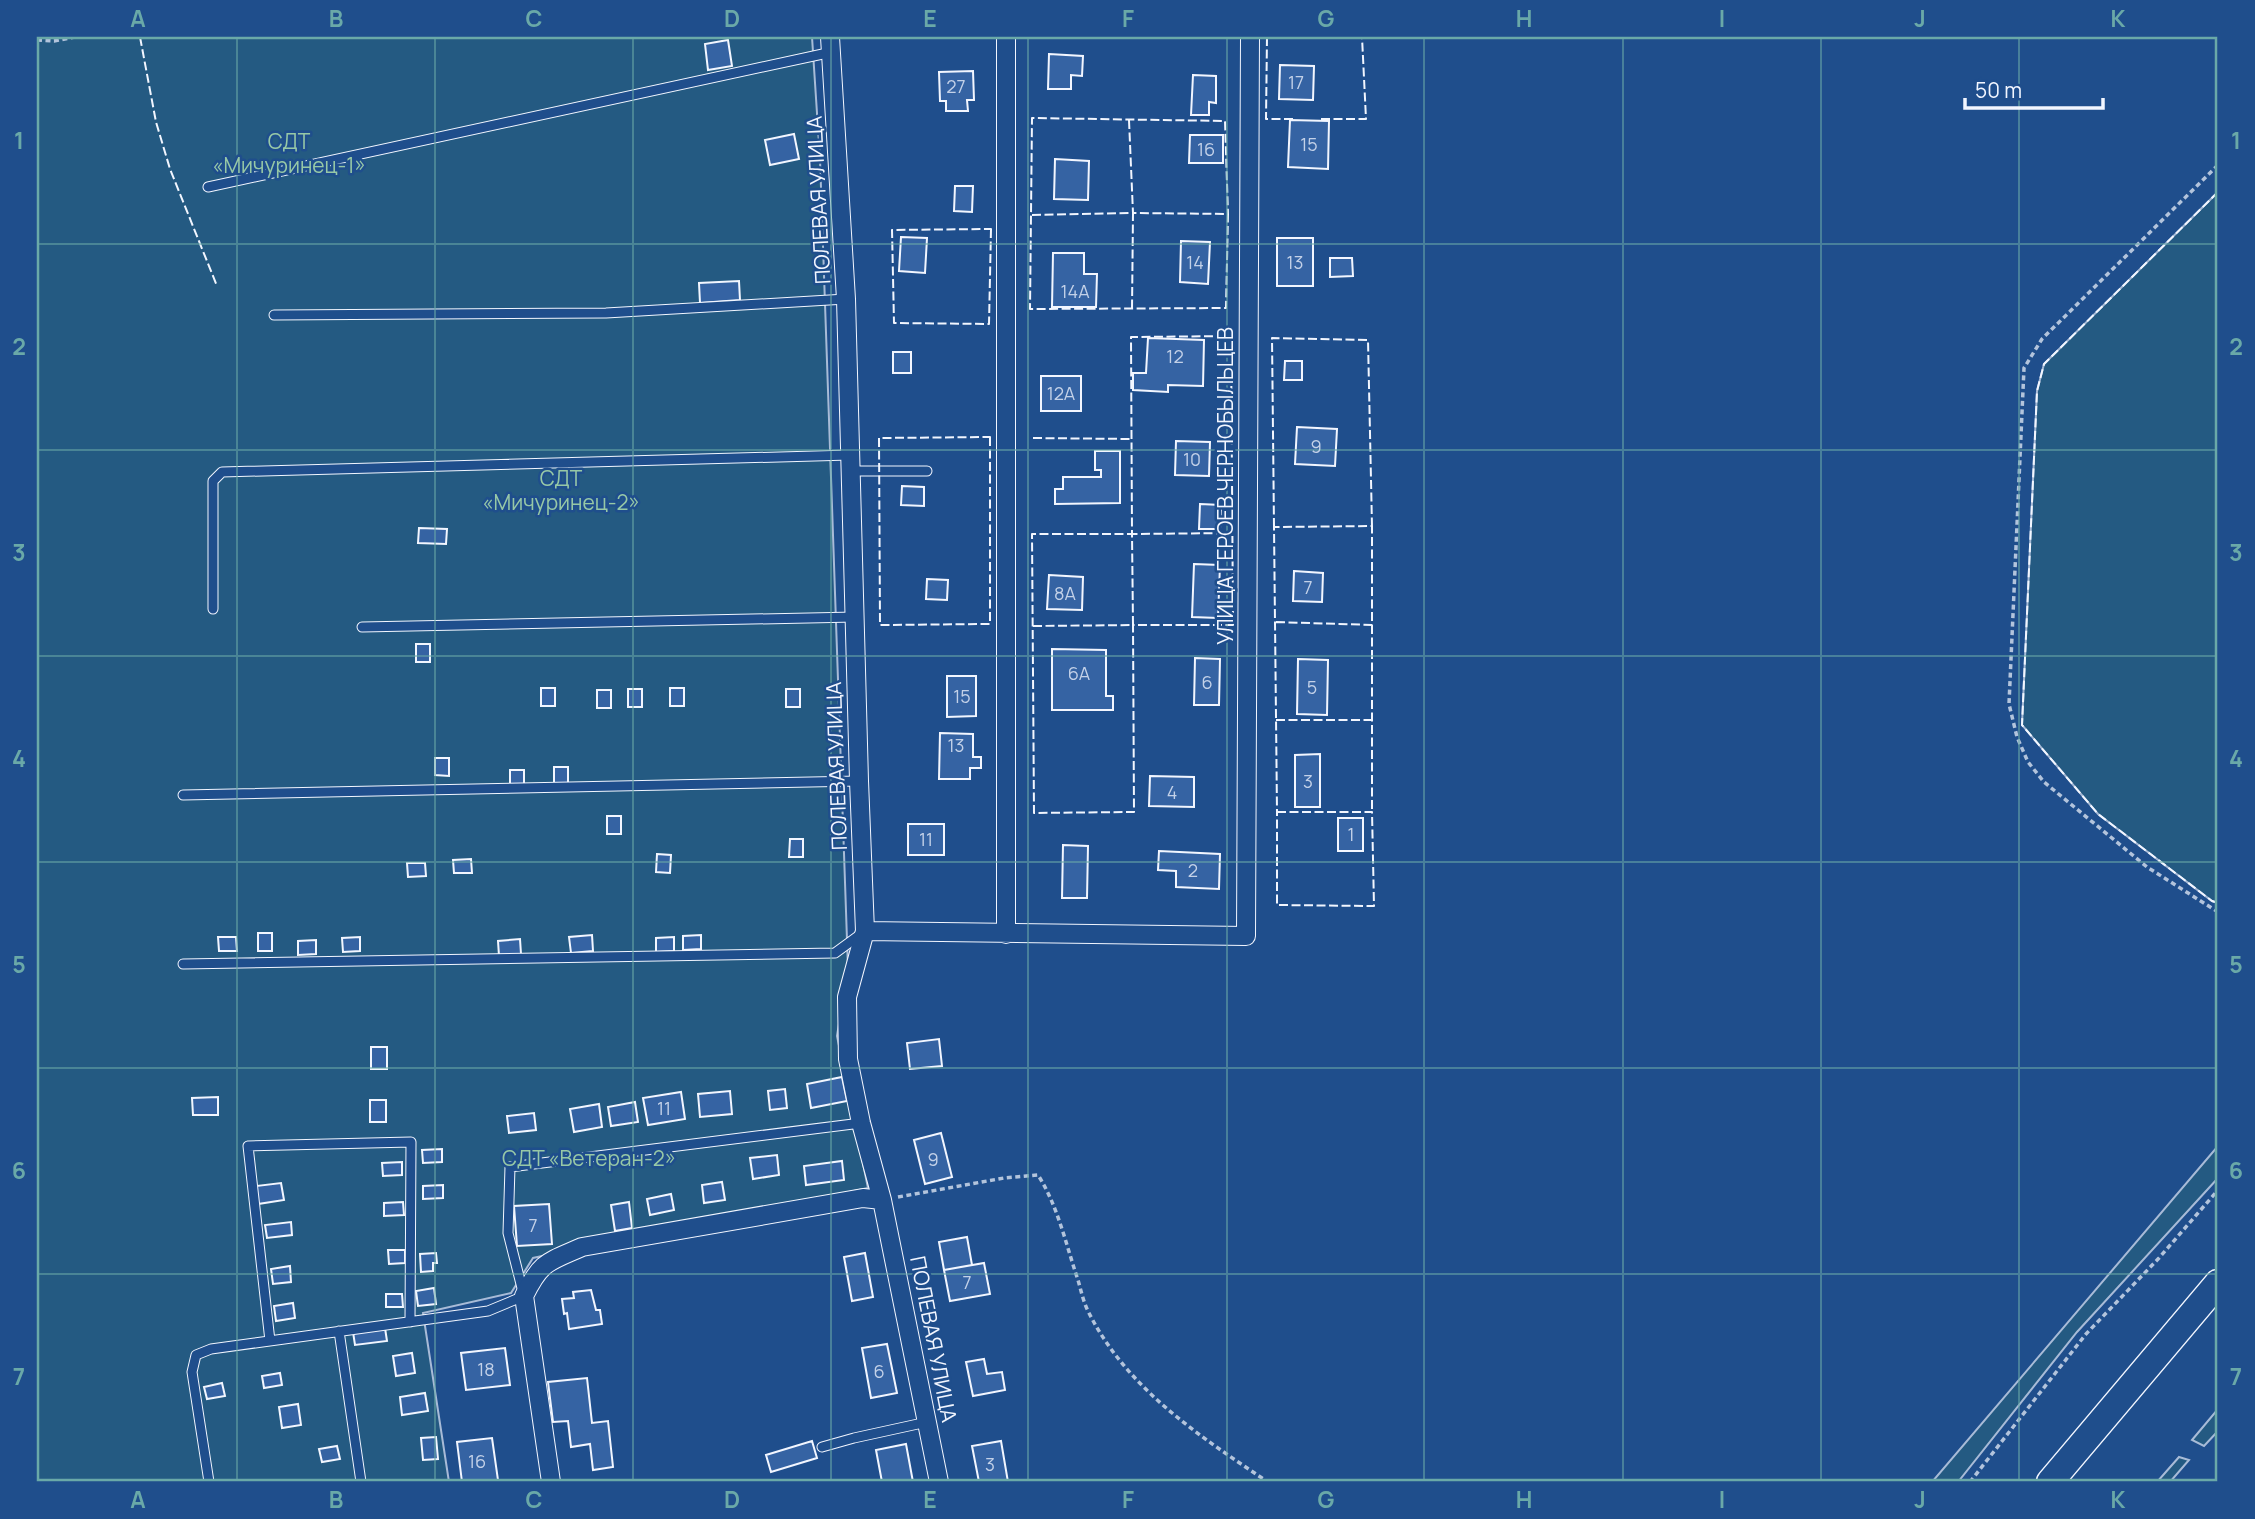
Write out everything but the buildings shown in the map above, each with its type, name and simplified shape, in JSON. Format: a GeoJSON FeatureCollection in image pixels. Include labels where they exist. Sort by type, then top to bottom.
{"type":"FeatureCollection","features":[{"type":"Feature","properties":{"kind":"main road"},"geometry":{"type":"LineString","coordinates":[[2050,1482],[2218,1283]]}},
{"type":"Feature","properties":{"kind":"street"},"geometry":{"type":"LineString","coordinates":[[865,931],[1006,934],[1006,37]]}},
{"type":"Feature","properties":{"kind":"street","name":"УЛИЦА ГЕРОЕВ ЧЕРНОБЫЛЬЦЕВ"},"geometry":{"type":"LineString","coordinates":[[1006,934],[1246,936],[1250,37]]}},
{"type":"Feature","properties":{"kind":"street","name":"ПОЛЕВАЯ УЛИЦА"},"geometry":{"type":"LineString","coordinates":[[831,44],[846,299],[865,931],[847,997],[848,1059],[861,1123],[883,1199],[939,1482]]}},
{"type":"Feature","properties":{"kind":"street"},"geometry":{"type":"LineString","coordinates":[[551,1482],[524,1296],[536,1272],[550,1261],[582,1247],[863,1198],[883,1199]]}},
{"type":"Feature","properties":{"kind":"lane"},"geometry":{"type":"LineString","coordinates":[[208,187],[831,44]]}},
{"type":"Feature","properties":{"kind":"lane"},"geometry":{"type":"LineString","coordinates":[[274,315],[606,313],[846,299]]}},
{"type":"Feature","properties":{"kind":"lane"},"geometry":{"type":"LineString","coordinates":[[213,609],[213,481],[222,472],[850,463],[927,471]]}},
{"type":"Feature","properties":{"kind":"lane"},"geometry":{"type":"LineString","coordinates":[[362,627],[855,617]]}},
{"type":"Feature","properties":{"kind":"lane"},"geometry":{"type":"LineString","coordinates":[[183,795],[859,781]]}},
{"type":"Feature","properties":{"kind":"lane"},"geometry":{"type":"LineString","coordinates":[[183,964],[835,953],[865,931]]}},
{"type":"Feature","properties":{"kind":"lane"},"geometry":{"type":"LineString","coordinates":[[209,1482],[192,1371],[196,1355],[211,1349],[488,1311],[524,1296],[508,1233],[510,1167],[861,1123]]}},
{"type":"Feature","properties":{"kind":"lane"},"geometry":{"type":"LineString","coordinates":[[270,1341],[248,1146],[411,1142],[410,1322]]}},
{"type":"Feature","properties":{"kind":"lane"},"geometry":{"type":"LineString","coordinates":[[339,1331],[361,1482]]}},
{"type":"Feature","properties":{"kind":"lane"},"geometry":{"type":"LineString","coordinates":[[822,1447],[854,1437],[927,1422]]}},
{"type":"Feature","properties":{"kind":"path"},"geometry":{"type":"LineString","coordinates":[[37,40],[54,41],[75,37]]}},
{"type":"Feature","properties":{"kind":"path"},"geometry":{"type":"LineString","coordinates":[[2218,165],[2042,339],[2024,368],[2009,704],[2017,737],[2028,762],[2044,782],[2147,867],[2218,912]]}},
{"type":"Feature","properties":{"kind":"path"},"geometry":{"type":"LineString","coordinates":[[883,1199],[1004,1178],[1038,1175],[1050,1193],[1087,1309],[1111,1351],[1152,1396],[1196,1434],[1268,1482]]}},
{"type":"Feature","properties":{"kind":"path"},"geometry":{"type":"LineString","coordinates":[[1970,1482],[2086,1335],[2159,1258],[2218,1190]]}},
{"type":"Feature","properties":{"kind":"green space","name":"СДТ «Мичуринец-2»"},"geometry":{"type":"Polygon","coordinates":[[[37,37],[812,37],[820,159],[848,969],[837,1036],[868,1188],[533,1258],[511,1293],[423,1313],[449,1482],[37,1482],[37,37]]]}},
{"type":"Feature","properties":{"kind":"green space"},"geometry":{"type":"Polygon","coordinates":[[[2218,192],[2218,903],[2098,814],[2022,725],[2037,391],[2044,364],[2218,192]]]}},
{"type":"Feature","properties":{"kind":"green space"},"geometry":{"type":"Polygon","coordinates":[[[2218,1146],[2218,1178],[2077,1332],[1958,1482],[1932,1482],[2218,1146]]]}},
{"type":"Feature","properties":{"kind":"green space"},"geometry":{"type":"Polygon","coordinates":[[[2218,1409],[2218,1431],[2204,1446],[2192,1440],[2218,1409]]]}},
{"type":"Feature","properties":{"kind":"green space"},"geometry":{"type":"Polygon","coordinates":[[[2179,1457],[2189,1460],[2170,1482],[2157,1482],[2179,1457]]]}},
{"type":"Feature","properties":{"kind":"fence"},"geometry":{"type":"LineString","coordinates":[[140,37],[156,122],[170,169],[217,286]]}},
{"type":"Feature","properties":{"kind":"fence"},"geometry":{"type":"LineString","coordinates":[[1267,37],[1266,119],[1293,119]]}},
{"type":"Feature","properties":{"kind":"fence"},"geometry":{"type":"LineString","coordinates":[[1321,119],[1366,119],[1362,37]]}},
{"type":"Feature","properties":{"kind":"fence"},"geometry":{"type":"LineString","coordinates":[[1129,120],[1133,213],[1228,214],[1226,308],[1030,309],[1032,118],[1225,121],[1228,214]]}},
{"type":"Feature","properties":{"kind":"fence"},"geometry":{"type":"LineString","coordinates":[[2218,192],[2044,364],[2037,391],[2022,725],[2098,814],[2218,903]]}},
{"type":"Feature","properties":{"kind":"fence"},"geometry":{"type":"LineString","coordinates":[[1032,215],[1133,213],[1132,309]]}},
{"type":"Feature","properties":{"kind":"fence"},"geometry":{"type":"LineString","coordinates":[[991,229],[989,324],[894,323],[892,230],[991,229]]}},
{"type":"Feature","properties":{"kind":"fence"},"geometry":{"type":"LineString","coordinates":[[1231,336],[1233,625],[1133,625],[1134,812],[1034,813],[1032,534],[1132,534],[1131,337],[1231,336]]}},
{"type":"Feature","properties":{"kind":"fence"},"geometry":{"type":"LineString","coordinates":[[1274,527],[1272,338],[1368,340],[1372,526]]}},
{"type":"Feature","properties":{"kind":"fence"},"geometry":{"type":"LineString","coordinates":[[990,437],[990,624],[880,625],[879,438],[990,437]]}},
{"type":"Feature","properties":{"kind":"fence"},"geometry":{"type":"LineString","coordinates":[[1033,438],[1132,439]]}},
{"type":"Feature","properties":{"kind":"fence"},"geometry":{"type":"LineString","coordinates":[[1276,622],[1372,625],[1372,526],[1274,527],[1277,812]]}},
{"type":"Feature","properties":{"kind":"fence"},"geometry":{"type":"LineString","coordinates":[[1033,626],[1133,625],[1132,534],[1233,533]]}},
{"type":"Feature","properties":{"kind":"fence"},"geometry":{"type":"LineString","coordinates":[[1372,625],[1372,812]]}},
{"type":"Feature","properties":{"kind":"fence"},"geometry":{"type":"LineString","coordinates":[[1276,720],[1372,720]]}},
{"type":"Feature","properties":{"kind":"fence"},"geometry":{"type":"LineString","coordinates":[[1277,812],[1372,812],[1374,906],[1277,905],[1277,812]]}},
{"type":"Feature","properties":{"kind":"park label","name":"СДТ «Мичуринец-1»"},"geometry":{"type":"Point","coordinates":[289,153]}},
{"type":"Feature","properties":{"kind":"park label","name":"СДТ «Ветеран-2»"},"geometry":{"type":"Point","coordinates":[589,1158]}}]}
